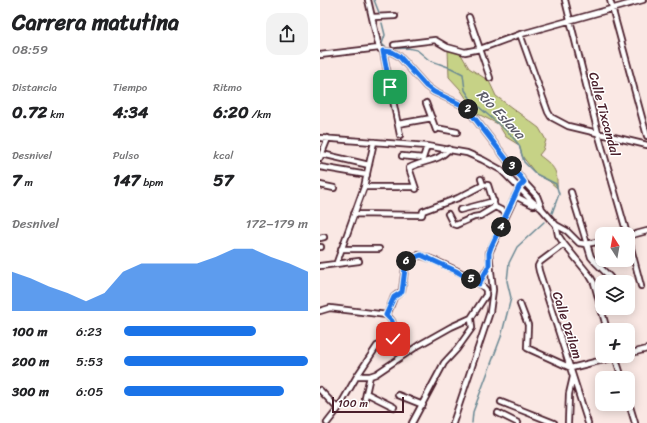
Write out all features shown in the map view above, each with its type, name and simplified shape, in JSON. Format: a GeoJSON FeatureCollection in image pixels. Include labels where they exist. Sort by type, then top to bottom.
{"type":"FeatureCollection","features":[{"type":"Feature","properties":{"kind":"street"},"geometry":{"type":"LineString","coordinates":[[368,0],[381,49],[400,135]]}},
{"type":"Feature","properties":{"kind":"street","name":"Calle Tixcandal"},"geometry":{"type":"LineString","coordinates":[[564,0],[598,133],[625,227]]}},
{"type":"Feature","properties":{"kind":"street"},"geometry":{"type":"LineString","coordinates":[[610,0],[645,115],[647,134]]}},
{"type":"Feature","properties":{"kind":"street"},"geometry":{"type":"LineString","coordinates":[[394,45],[435,40],[447,47],[465,52],[480,49],[520,34],[643,0]]}},
{"type":"Feature","properties":{"kind":"street"},"geometry":{"type":"LineString","coordinates":[[373,17],[395,16]]}},
{"type":"Feature","properties":{"kind":"street"},"geometry":{"type":"LineString","coordinates":[[468,17],[490,78]]}},
{"type":"Feature","properties":{"kind":"street"},"geometry":{"type":"LineString","coordinates":[[520,34],[551,117],[559,122],[647,145]]}},
{"type":"Feature","properties":{"kind":"street"},"geometry":{"type":"LineString","coordinates":[[320,55],[381,49],[399,56],[426,86],[434,92],[466,107],[524,182],[537,196],[542,209]]}},
{"type":"Feature","properties":{"kind":"street"},"geometry":{"type":"LineString","coordinates":[[426,103],[436,129],[457,132]]}},
{"type":"Feature","properties":{"kind":"street"},"geometry":{"type":"LineString","coordinates":[[398,124],[432,118]]}},
{"type":"Feature","properties":{"kind":"street"},"geometry":{"type":"LineString","coordinates":[[320,138],[427,146],[467,153],[501,170],[542,209],[556,225],[567,231],[579,243],[586,244],[595,242]]}},
{"type":"Feature","properties":{"kind":"street"},"geometry":{"type":"LineString","coordinates":[[328,138],[320,157],[369,165]]}},
{"type":"Feature","properties":{"kind":"street"},"geometry":{"type":"LineString","coordinates":[[337,262],[364,187],[374,142]]}},
{"type":"Feature","properties":{"kind":"street"},"geometry":{"type":"LineString","coordinates":[[402,156],[423,158],[427,146]]}},
{"type":"Feature","properties":{"kind":"street"},"geometry":{"type":"LineString","coordinates":[[364,187],[416,188],[409,169],[410,167],[438,158],[450,149]]}},
{"type":"Feature","properties":{"kind":"street"},"geometry":{"type":"LineString","coordinates":[[320,167],[367,175]]}},
{"type":"Feature","properties":{"kind":"street"},"geometry":{"type":"LineString","coordinates":[[481,179],[483,185]]}},
{"type":"Feature","properties":{"kind":"street"},"geometry":{"type":"LineString","coordinates":[[453,423],[490,312],[493,290],[489,266],[489,253],[519,187],[524,182]]}},
{"type":"Feature","properties":{"kind":"street"},"geometry":{"type":"LineString","coordinates":[[320,185],[334,188]]}},
{"type":"Feature","properties":{"kind":"street"},"geometry":{"type":"LineString","coordinates":[[354,214],[422,215],[423,211],[458,198],[483,185],[489,186],[495,207]]}},
{"type":"Feature","properties":{"kind":"street"},"geometry":{"type":"LineString","coordinates":[[571,192],[591,257],[608,275]]}},
{"type":"Feature","properties":{"kind":"street"},"geometry":{"type":"LineString","coordinates":[[515,196],[542,209]]}},
{"type":"Feature","properties":{"kind":"street"},"geometry":{"type":"LineString","coordinates":[[460,210],[494,201]]}},
{"type":"Feature","properties":{"kind":"street"},"geometry":{"type":"LineString","coordinates":[[495,207],[507,213]]}},
{"type":"Feature","properties":{"kind":"street"},"geometry":{"type":"LineString","coordinates":[[448,214],[456,225],[480,216],[495,207]]}},
{"type":"Feature","properties":{"kind":"street"},"geometry":{"type":"LineString","coordinates":[[556,225],[558,235],[594,283],[605,323]]}},
{"type":"Feature","properties":{"kind":"street"},"geometry":{"type":"LineString","coordinates":[[635,234],[647,231]]}},
{"type":"Feature","properties":{"kind":"street","name":"Calle Dzilam"},"geometry":{"type":"LineString","coordinates":[[564,244],[544,259],[538,266],[588,423]]}},
{"type":"Feature","properties":{"kind":"street"},"geometry":{"type":"LineString","coordinates":[[341,249],[379,249]]}},
{"type":"Feature","properties":{"kind":"street"},"geometry":{"type":"LineString","coordinates":[[357,376],[370,376],[376,374],[419,345],[451,327],[471,318],[486,293],[485,288],[456,271],[419,254],[406,261],[402,292],[394,297],[386,315]]}},
{"type":"Feature","properties":{"kind":"street"},"geometry":{"type":"LineString","coordinates":[[320,266],[337,262],[359,261]]}},
{"type":"Feature","properties":{"kind":"street","name":"Calle Tixcandal"},"geometry":{"type":"LineString","coordinates":[[635,263],[641,286]]}},
{"type":"Feature","properties":{"kind":"street"},"geometry":{"type":"LineString","coordinates":[[479,284],[489,266]]}},
{"type":"Feature","properties":{"kind":"street"},"geometry":{"type":"LineString","coordinates":[[520,304],[528,325],[527,348],[571,368],[595,362]]}},
{"type":"Feature","properties":{"kind":"street"},"geometry":{"type":"LineString","coordinates":[[320,311],[330,308],[386,315],[392,321],[396,335],[393,339],[377,346],[357,376],[338,409],[327,423]]}},
{"type":"Feature","properties":{"kind":"street"},"geometry":{"type":"LineString","coordinates":[[412,423],[423,405],[444,363],[457,349],[472,328],[471,318]]}},
{"type":"Feature","properties":{"kind":"street"},"geometry":{"type":"LineString","coordinates":[[635,352],[647,349]]}},
{"type":"Feature","properties":{"kind":"street"},"geometry":{"type":"LineString","coordinates":[[370,376],[366,395],[394,407]]}},
{"type":"Feature","properties":{"kind":"street"},"geometry":{"type":"LineString","coordinates":[[568,423],[569,394],[573,377]]}},
{"type":"Feature","properties":{"kind":"street"},"geometry":{"type":"LineString","coordinates":[[320,390],[338,409]]}},
{"type":"Feature","properties":{"kind":"street"},"geometry":{"type":"LineString","coordinates":[[398,395],[423,405]]}},
{"type":"Feature","properties":{"kind":"street"},"geometry":{"type":"LineString","coordinates":[[501,402],[554,423]]}},
{"type":"Feature","properties":{"kind":"street"},"geometry":{"type":"LineString","coordinates":[[631,411],[635,423]]}},
{"type":"Feature","properties":{"kind":"street"},"geometry":{"type":"LineString","coordinates":[[498,413],[518,423]]}},
{"type":"Feature","properties":{"kind":"green space"},"geometry":{"type":"Polygon","coordinates":[[[448,50],[459,51],[469,68],[489,81],[496,96],[539,128],[546,140],[543,150],[539,155],[554,168],[557,176],[557,188],[549,181],[536,174],[522,156],[519,145],[506,137],[498,124],[476,113],[460,89],[449,77],[448,50]]]}},
{"type":"Feature","properties":{"kind":"waterway","name":"Río Eslava"},"geometry":{"type":"LineString","coordinates":[[374,0],[380,15]]}},
{"type":"Feature","properties":{"kind":"waterway","name":"Río Eslava"},"geometry":{"type":"LineString","coordinates":[[382,23],[385,35],[382,44],[387,49],[408,48],[417,50],[429,60],[463,74],[465,90],[472,101],[510,134],[519,145],[524,162],[536,174],[556,184],[559,194],[552,213]]}},
{"type":"Feature","properties":{"kind":"waterway","name":"Río Eslava"},"geometry":{"type":"LineString","coordinates":[[472,423],[473,412],[501,337],[511,298],[507,281],[509,263],[517,247],[544,222]]}},
{"type":"Feature","properties":{"kind":"route"},"geometry":{"type":"LineString","coordinates":[[390,87],[383,51],[392,52],[399,56],[426,86],[434,92],[466,107],[524,182],[519,187],[491,247],[488,259],[489,266],[479,284],[456,271],[419,254],[413,259],[406,261],[402,292],[394,296],[386,315],[392,321],[396,335],[393,339]]}}]}
